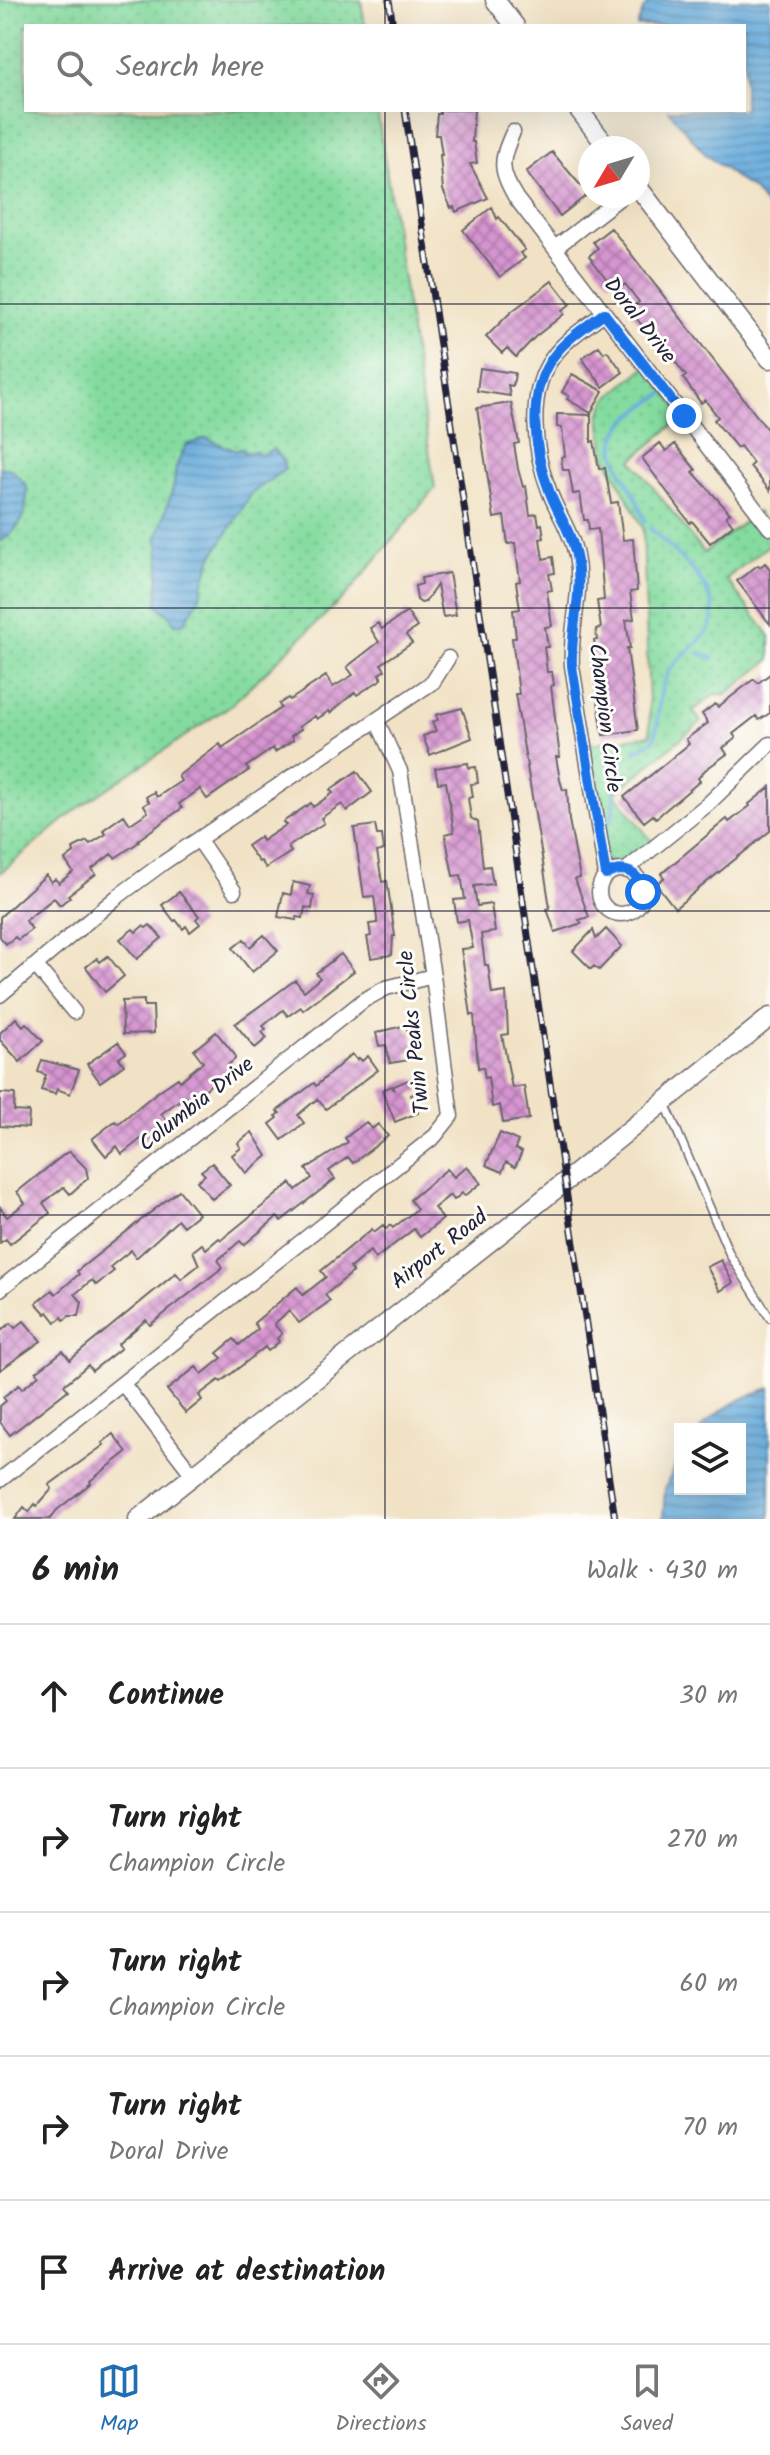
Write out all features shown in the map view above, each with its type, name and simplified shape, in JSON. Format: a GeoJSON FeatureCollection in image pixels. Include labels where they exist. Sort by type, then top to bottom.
{"type":"FeatureCollection","features":[{"type":"Feature","properties":{"kind":"main road"},"geometry":{"type":"LineString","coordinates":[[495,0],[513,24]]}},
{"type":"Feature","properties":{"kind":"main road"},"geometry":{"type":"LineString","coordinates":[[581,112],[599,136]]}},
{"type":"Feature","properties":{"kind":"main road"},"geometry":{"type":"LineString","coordinates":[[650,203],[770,359]]}},
{"type":"Feature","properties":{"kind":"main road","name":"Airport Road"},"geometry":{"type":"LineString","coordinates":[[138,1519],[770,1017]]}},
{"type":"Feature","properties":{"kind":"street","name":"Doral Drive"},"geometry":{"type":"LineString","coordinates":[[513,132],[503,157],[504,175],[516,198],[770,528]]}},
{"type":"Feature","properties":{"kind":"street"},"geometry":{"type":"LineString","coordinates":[[555,248],[607,208]]}},
{"type":"Feature","properties":{"kind":"street","name":"Champion Circle"},"geometry":{"type":"LineString","coordinates":[[604,313],[563,346],[549,363],[539,385],[536,418],[547,486],[573,542],[578,565],[578,591],[571,640],[572,666],[606,875]]}},
{"type":"Feature","properties":{"kind":"street"},"geometry":{"type":"LineString","coordinates":[[0,995],[117,897],[317,757],[433,682],[448,658]]}},
{"type":"Feature","properties":{"kind":"street","name":"Twin Peaks Circle"},"geometry":{"type":"LineString","coordinates":[[0,1480],[435,1136],[451,1116],[433,976],[400,771],[377,721]]}},
{"type":"Feature","properties":{"kind":"street"},"geometry":{"type":"LineString","coordinates":[[626,870],[708,804],[770,744]]}},
{"type":"Feature","properties":{"kind":"street"},"geometry":{"type":"LineString","coordinates":[[199,840],[234,891]]}},
{"type":"Feature","properties":{"kind":"street"},"geometry":{"type":"LineString","coordinates":[[616,870],[626,870],[638,878],[643,892],[639,905],[627,913],[612,912],[602,902],[599,888],[606,875],[616,870]]}},
{"type":"Feature","properties":{"kind":"street"},"geometry":{"type":"LineString","coordinates":[[36,966],[74,1012]]}},
{"type":"Feature","properties":{"kind":"street","name":"Columbia Drive"},"geometry":{"type":"LineString","coordinates":[[0,1289],[364,1000],[386,988],[433,976]]}},
{"type":"Feature","properties":{"kind":"street"},"geometry":{"type":"LineString","coordinates":[[123,1384],[193,1475]]}},
{"type":"Feature","properties":{"kind":"lane"},"geometry":{"type":"LineString","coordinates":[[665,1101],[723,1241],[737,1269],[770,1318]]}},
{"type":"Feature","properties":{"kind":"green space"},"geometry":{"type":"Polygon","coordinates":[[[0,0],[361,0],[365,24],[24,24],[24,112],[377,112],[435,488],[349,592],[231,705],[77,809],[0,873],[0,0]]]}},
{"type":"Feature","properties":{"kind":"green space"},"geometry":{"type":"Polygon","coordinates":[[[646,366],[684,416],[632,460],[704,553],[757,512],[770,528],[770,544],[726,579],[770,636],[770,660],[725,695],[715,694],[693,711],[701,722],[615,793],[656,847],[609,873],[584,745],[650,735],[643,528],[605,455],[600,416],[607,399],[646,366]]]}},
{"type":"Feature","properties":{"kind":"water"},"geometry":{"type":"Polygon","coordinates":[[[651,0],[770,0],[770,211],[755,192],[706,155],[670,112],[746,112],[746,24],[638,24],[651,0]]]}},
{"type":"Feature","properties":{"kind":"water"},"geometry":{"type":"Polygon","coordinates":[[[206,438],[236,451],[243,448],[244,453],[255,451],[260,456],[273,449],[282,458],[285,469],[252,493],[211,559],[199,599],[183,624],[175,624],[157,605],[160,561],[157,537],[174,485],[176,467],[186,445],[206,438]]]}},
{"type":"Feature","properties":{"kind":"water"},"geometry":{"type":"Polygon","coordinates":[[[0,468],[11,469],[27,486],[26,504],[19,525],[0,542],[0,468]]]}},
{"type":"Feature","properties":{"kind":"water"},"geometry":{"type":"Polygon","coordinates":[[[770,1388],[770,1519],[663,1519],[665,1488],[674,1469],[674,1495],[746,1495],[746,1423],[706,1423],[732,1404],[770,1388]]]}},
{"type":"Feature","properties":{"kind":"building"},"geometry":{"type":"Polygon","coordinates":[[[474,112],[472,142],[477,163],[470,164],[488,198],[456,212],[443,190],[442,155],[439,135],[435,135],[437,114],[474,112]]]}},
{"type":"Feature","properties":{"kind":"building"},"geometry":{"type":"Polygon","coordinates":[[[552,152],[578,182],[578,202],[560,216],[526,172],[552,152]]]}},
{"type":"Feature","properties":{"kind":"building"},"geometry":{"type":"Polygon","coordinates":[[[492,207],[497,219],[499,217],[525,250],[520,253],[525,258],[500,277],[463,230],[492,207]]]}},
{"type":"Feature","properties":{"kind":"building"},"geometry":{"type":"Polygon","coordinates":[[[611,228],[770,433],[770,491],[750,466],[753,463],[740,446],[737,448],[714,420],[718,417],[705,400],[701,403],[671,356],[668,358],[629,309],[639,302],[625,284],[620,288],[613,279],[609,282],[589,256],[598,248],[593,242],[611,228]]]}},
{"type":"Feature","properties":{"kind":"building"},"geometry":{"type":"Polygon","coordinates":[[[552,281],[570,304],[562,311],[564,314],[516,357],[507,348],[502,353],[486,337],[511,312],[552,281]]]}},
{"type":"Feature","properties":{"kind":"building"},"geometry":{"type":"Polygon","coordinates":[[[599,346],[604,353],[607,351],[623,372],[603,387],[582,358],[599,346]]]}},
{"type":"Feature","properties":{"kind":"building"},"geometry":{"type":"Polygon","coordinates":[[[480,368],[515,373],[513,386],[508,385],[510,396],[477,391],[480,368]]]}},
{"type":"Feature","properties":{"kind":"building"},"geometry":{"type":"Polygon","coordinates":[[[572,374],[603,391],[591,413],[567,399],[569,396],[562,392],[572,374]]]}},
{"type":"Feature","properties":{"kind":"building"},"geometry":{"type":"Polygon","coordinates":[[[511,403],[519,443],[514,444],[518,469],[523,487],[526,486],[530,515],[537,514],[539,525],[542,524],[544,538],[540,539],[543,559],[553,557],[555,573],[549,574],[552,590],[547,591],[552,626],[545,627],[548,647],[544,647],[547,672],[552,672],[554,685],[551,686],[560,757],[556,757],[563,790],[567,789],[569,820],[580,878],[575,879],[589,917],[579,920],[582,923],[555,932],[547,909],[550,908],[515,694],[519,694],[512,638],[516,638],[513,610],[520,609],[516,582],[520,581],[515,543],[508,544],[504,516],[494,518],[477,408],[511,403]]]}},
{"type":"Feature","properties":{"kind":"building"},"geometry":{"type":"Polygon","coordinates":[[[557,414],[591,415],[591,442],[594,441],[599,469],[605,468],[611,503],[618,502],[623,540],[633,539],[637,591],[630,592],[634,619],[626,620],[638,730],[603,735],[592,660],[597,660],[594,640],[597,640],[596,629],[601,628],[597,601],[604,600],[598,529],[589,530],[588,520],[584,520],[580,493],[573,494],[569,470],[563,470],[562,428],[557,427],[557,414]]]}},
{"type":"Feature","properties":{"kind":"building"},"geometry":{"type":"Polygon","coordinates":[[[660,443],[666,451],[675,444],[696,470],[693,472],[730,513],[726,516],[733,525],[710,543],[692,521],[690,523],[642,458],[660,443]]]}},
{"type":"Feature","properties":{"kind":"building"},"geometry":{"type":"Polygon","coordinates":[[[765,563],[770,569],[770,624],[737,581],[765,563]]]}},
{"type":"Feature","properties":{"kind":"building"},"geometry":{"type":"Polygon","coordinates":[[[449,573],[456,615],[443,617],[437,585],[421,603],[417,600],[415,586],[422,584],[421,578],[449,573]]]}},
{"type":"Feature","properties":{"kind":"building"},"geometry":{"type":"Polygon","coordinates":[[[407,612],[417,627],[406,635],[412,643],[381,664],[385,670],[379,674],[382,679],[357,695],[355,692],[330,713],[317,719],[315,716],[299,727],[301,729],[291,736],[293,740],[275,752],[273,748],[246,767],[249,770],[207,799],[200,789],[179,804],[182,808],[139,842],[115,858],[111,854],[92,869],[96,874],[60,905],[54,898],[25,921],[32,929],[18,940],[15,937],[6,944],[0,937],[0,917],[46,875],[51,882],[55,879],[59,883],[73,872],[65,860],[74,853],[73,848],[87,841],[90,844],[106,834],[103,830],[124,815],[130,824],[148,812],[144,805],[149,802],[146,797],[154,792],[157,797],[181,781],[178,776],[220,744],[222,748],[281,708],[279,704],[288,698],[290,700],[326,676],[333,687],[353,675],[347,667],[379,642],[370,628],[378,623],[382,629],[407,612]]]}},
{"type":"Feature","properties":{"kind":"building"},"geometry":{"type":"Polygon","coordinates":[[[770,674],[770,713],[759,720],[756,716],[733,734],[736,738],[723,748],[727,754],[705,770],[698,778],[700,781],[656,818],[653,815],[644,822],[624,797],[689,744],[686,739],[708,723],[702,714],[715,704],[718,707],[754,679],[758,683],[770,674]]]}},
{"type":"Feature","properties":{"kind":"building"},"geometry":{"type":"Polygon","coordinates":[[[462,708],[472,738],[430,755],[423,736],[436,731],[432,722],[438,720],[436,715],[462,708]]]}},
{"type":"Feature","properties":{"kind":"building"},"geometry":{"type":"Polygon","coordinates":[[[468,763],[469,768],[476,767],[478,783],[471,784],[473,797],[468,798],[471,818],[478,822],[483,867],[490,866],[493,884],[474,886],[477,906],[491,904],[495,932],[481,934],[485,965],[488,965],[492,994],[506,992],[508,1034],[502,1035],[512,1088],[524,1086],[529,1119],[503,1123],[500,1105],[492,1107],[488,1077],[485,1078],[483,1067],[478,1068],[474,1015],[471,1015],[461,949],[473,948],[468,920],[457,922],[454,900],[465,899],[461,875],[453,876],[445,834],[454,832],[446,782],[438,783],[435,768],[468,763]]]}},
{"type":"Feature","properties":{"kind":"building"},"geometry":{"type":"Polygon","coordinates":[[[357,771],[372,792],[347,811],[342,804],[321,818],[324,823],[288,847],[291,852],[266,868],[259,862],[247,846],[260,837],[262,841],[286,825],[283,822],[311,803],[313,807],[357,771]]]}},
{"type":"Feature","properties":{"kind":"building"},"geometry":{"type":"Polygon","coordinates":[[[770,787],[770,831],[675,908],[656,884],[664,878],[661,874],[770,787]]]}},
{"type":"Feature","properties":{"kind":"building"},"geometry":{"type":"Polygon","coordinates":[[[375,825],[377,835],[382,835],[384,850],[377,852],[382,882],[387,881],[395,936],[392,955],[371,958],[367,937],[371,936],[369,924],[377,923],[374,896],[364,897],[354,828],[375,825]]]}},
{"type":"Feature","properties":{"kind":"building"},"geometry":{"type":"Polygon","coordinates":[[[293,882],[310,886],[308,894],[314,895],[312,909],[305,907],[303,918],[297,917],[296,920],[278,917],[283,893],[291,895],[293,882]]]}},
{"type":"Feature","properties":{"kind":"building"},"geometry":{"type":"Polygon","coordinates":[[[179,892],[199,916],[196,919],[200,924],[190,932],[186,926],[183,929],[174,921],[162,905],[179,892]]]}},
{"type":"Feature","properties":{"kind":"building"},"geometry":{"type":"Polygon","coordinates":[[[150,925],[162,938],[137,959],[120,939],[133,929],[136,932],[150,925]]]}},
{"type":"Feature","properties":{"kind":"building"},"geometry":{"type":"Polygon","coordinates":[[[606,929],[622,946],[599,970],[594,966],[591,969],[573,951],[593,930],[596,939],[606,929]]]}},
{"type":"Feature","properties":{"kind":"building"},"geometry":{"type":"Polygon","coordinates":[[[264,935],[278,951],[252,972],[233,948],[244,939],[250,947],[264,935]]]}},
{"type":"Feature","properties":{"kind":"building"},"geometry":{"type":"Polygon","coordinates":[[[341,954],[354,971],[303,1010],[301,1007],[288,1016],[283,1010],[263,1026],[266,1029],[262,1032],[267,1038],[255,1048],[235,1024],[295,980],[304,991],[320,978],[316,973],[341,954]]]}},
{"type":"Feature","properties":{"kind":"building"},"geometry":{"type":"Polygon","coordinates":[[[108,956],[124,976],[105,992],[86,967],[97,958],[100,962],[108,956]]]}},
{"type":"Feature","properties":{"kind":"building"},"geometry":{"type":"Polygon","coordinates":[[[144,1000],[144,1006],[153,1006],[154,1033],[123,1034],[122,1001],[144,1000]]]}},
{"type":"Feature","properties":{"kind":"building"},"geometry":{"type":"Polygon","coordinates":[[[16,1018],[23,1026],[26,1023],[43,1041],[20,1062],[0,1040],[0,1033],[16,1018]]]}},
{"type":"Feature","properties":{"kind":"building"},"geometry":{"type":"Polygon","coordinates":[[[406,1025],[408,1032],[411,1031],[415,1052],[408,1053],[409,1060],[390,1063],[386,1045],[379,1046],[376,1033],[406,1025]]]}},
{"type":"Feature","properties":{"kind":"building"},"geometry":{"type":"Polygon","coordinates":[[[216,1032],[235,1055],[228,1065],[231,1068],[190,1102],[185,1096],[161,1114],[167,1121],[144,1140],[142,1138],[122,1154],[117,1146],[106,1156],[92,1139],[115,1121],[118,1124],[178,1078],[180,1081],[203,1062],[194,1050],[216,1032]]]}},
{"type":"Feature","properties":{"kind":"building"},"geometry":{"type":"Polygon","coordinates":[[[118,1042],[126,1053],[119,1058],[124,1065],[100,1082],[87,1064],[118,1042]]]}},
{"type":"Feature","properties":{"kind":"building"},"geometry":{"type":"Polygon","coordinates":[[[352,1054],[362,1061],[368,1056],[378,1070],[326,1109],[317,1099],[298,1115],[304,1123],[282,1140],[270,1124],[278,1118],[276,1116],[280,1113],[277,1111],[314,1083],[316,1086],[352,1054]]]}},
{"type":"Feature","properties":{"kind":"building"},"geometry":{"type":"Polygon","coordinates":[[[42,1060],[79,1070],[70,1094],[57,1089],[55,1094],[41,1090],[46,1075],[38,1072],[42,1060]]]}},
{"type":"Feature","properties":{"kind":"building"},"geometry":{"type":"Polygon","coordinates":[[[415,1077],[420,1091],[411,1095],[418,1113],[395,1122],[382,1090],[392,1086],[394,1090],[394,1086],[415,1077]]]}},
{"type":"Feature","properties":{"kind":"building"},"geometry":{"type":"Polygon","coordinates":[[[0,1093],[15,1094],[14,1111],[29,1112],[28,1128],[0,1126],[0,1093]]]}},
{"type":"Feature","properties":{"kind":"building"},"geometry":{"type":"Polygon","coordinates":[[[366,1122],[372,1129],[378,1124],[388,1136],[353,1163],[348,1157],[329,1171],[335,1179],[281,1221],[277,1217],[244,1245],[240,1241],[218,1260],[223,1267],[150,1325],[146,1320],[118,1344],[121,1348],[92,1371],[88,1365],[64,1385],[68,1390],[10,1435],[0,1422],[0,1406],[6,1401],[3,1397],[19,1385],[22,1389],[39,1375],[36,1372],[63,1351],[70,1360],[176,1273],[181,1279],[199,1265],[193,1251],[202,1244],[206,1249],[219,1238],[221,1240],[291,1183],[296,1190],[312,1178],[306,1169],[348,1142],[345,1138],[366,1122]]]}},
{"type":"Feature","properties":{"kind":"building"},"geometry":{"type":"Polygon","coordinates":[[[252,1132],[267,1156],[246,1173],[232,1155],[241,1148],[238,1143],[252,1132]]]}},
{"type":"Feature","properties":{"kind":"building"},"geometry":{"type":"Polygon","coordinates":[[[500,1133],[518,1141],[515,1149],[522,1152],[515,1167],[506,1162],[502,1172],[486,1165],[500,1133]]]}},
{"type":"Feature","properties":{"kind":"building"},"geometry":{"type":"Polygon","coordinates":[[[70,1152],[86,1168],[88,1178],[70,1194],[64,1187],[43,1203],[50,1213],[10,1244],[6,1239],[0,1243],[0,1207],[7,1217],[25,1203],[17,1192],[70,1152]]]}},
{"type":"Feature","properties":{"kind":"building"},"geometry":{"type":"Polygon","coordinates":[[[212,1163],[230,1185],[212,1199],[197,1181],[205,1175],[201,1171],[212,1163]]]}},
{"type":"Feature","properties":{"kind":"building"},"geometry":{"type":"Polygon","coordinates":[[[467,1166],[481,1183],[465,1196],[462,1193],[454,1200],[450,1195],[434,1208],[443,1219],[420,1237],[414,1229],[375,1259],[370,1251],[350,1268],[353,1272],[325,1295],[330,1301],[299,1323],[289,1311],[274,1324],[282,1334],[277,1338],[279,1342],[268,1351],[265,1347],[221,1382],[219,1380],[199,1395],[202,1400],[186,1413],[167,1390],[196,1367],[202,1374],[222,1358],[217,1353],[234,1339],[239,1345],[258,1329],[254,1323],[297,1287],[303,1295],[326,1277],[321,1271],[372,1229],[374,1232],[383,1225],[386,1229],[390,1225],[393,1228],[417,1209],[410,1200],[447,1169],[454,1177],[467,1166]]]}},
{"type":"Feature","properties":{"kind":"building"},"geometry":{"type":"Polygon","coordinates":[[[179,1190],[198,1214],[183,1226],[178,1220],[136,1258],[131,1250],[110,1267],[114,1271],[96,1285],[92,1280],[75,1294],[82,1302],[79,1316],[69,1316],[64,1320],[62,1317],[56,1322],[36,1303],[52,1290],[56,1294],[79,1274],[77,1271],[179,1190]]]}},
{"type":"Feature","properties":{"kind":"building"},"geometry":{"type":"Polygon","coordinates":[[[721,1260],[733,1283],[720,1291],[707,1267],[721,1260]]]}},
{"type":"Feature","properties":{"kind":"building"},"geometry":{"type":"Polygon","coordinates":[[[24,1321],[41,1341],[0,1370],[0,1332],[11,1323],[15,1328],[24,1321]]]}},
{"type":"Feature","properties":{"kind":"building"},"geometry":{"type":"Polygon","coordinates":[[[113,1434],[127,1452],[90,1481],[50,1519],[15,1519],[24,1507],[29,1512],[35,1504],[37,1506],[52,1489],[49,1485],[104,1445],[102,1443],[113,1434]]]}},
{"type":"Feature","properties":{"kind":"waterway"},"geometry":{"type":"LineString","coordinates":[[645,522],[616,459],[615,440],[627,420],[663,394]]}},
{"type":"Feature","properties":{"kind":"waterway"},"geometry":{"type":"LineString","coordinates":[[634,752],[654,740],[665,679],[677,661],[702,638],[711,623],[713,608],[699,578],[650,528]]}},
{"type":"Feature","properties":{"kind":"waterway"},"geometry":{"type":"LineString","coordinates":[[699,653],[713,658]]}},
{"type":"Feature","properties":{"kind":"waterway"},"geometry":{"type":"LineString","coordinates":[[603,824],[608,823],[612,816],[616,779],[623,763]]}},
{"type":"Feature","properties":{"kind":"railway"},"geometry":{"type":"LineString","coordinates":[[389,0],[393,24]]}},
{"type":"Feature","properties":{"kind":"railway"},"geometry":{"type":"LineString","coordinates":[[405,112],[615,1519]]}},
{"type":"Feature","properties":{"kind":"route"},"geometry":{"type":"LineString","coordinates":[[643,892],[641,881],[630,871],[612,871],[606,875],[572,666],[571,640],[578,591],[578,565],[573,542],[545,478],[537,435],[536,398],[541,378],[555,354],[604,313],[684,416]]}}]}
